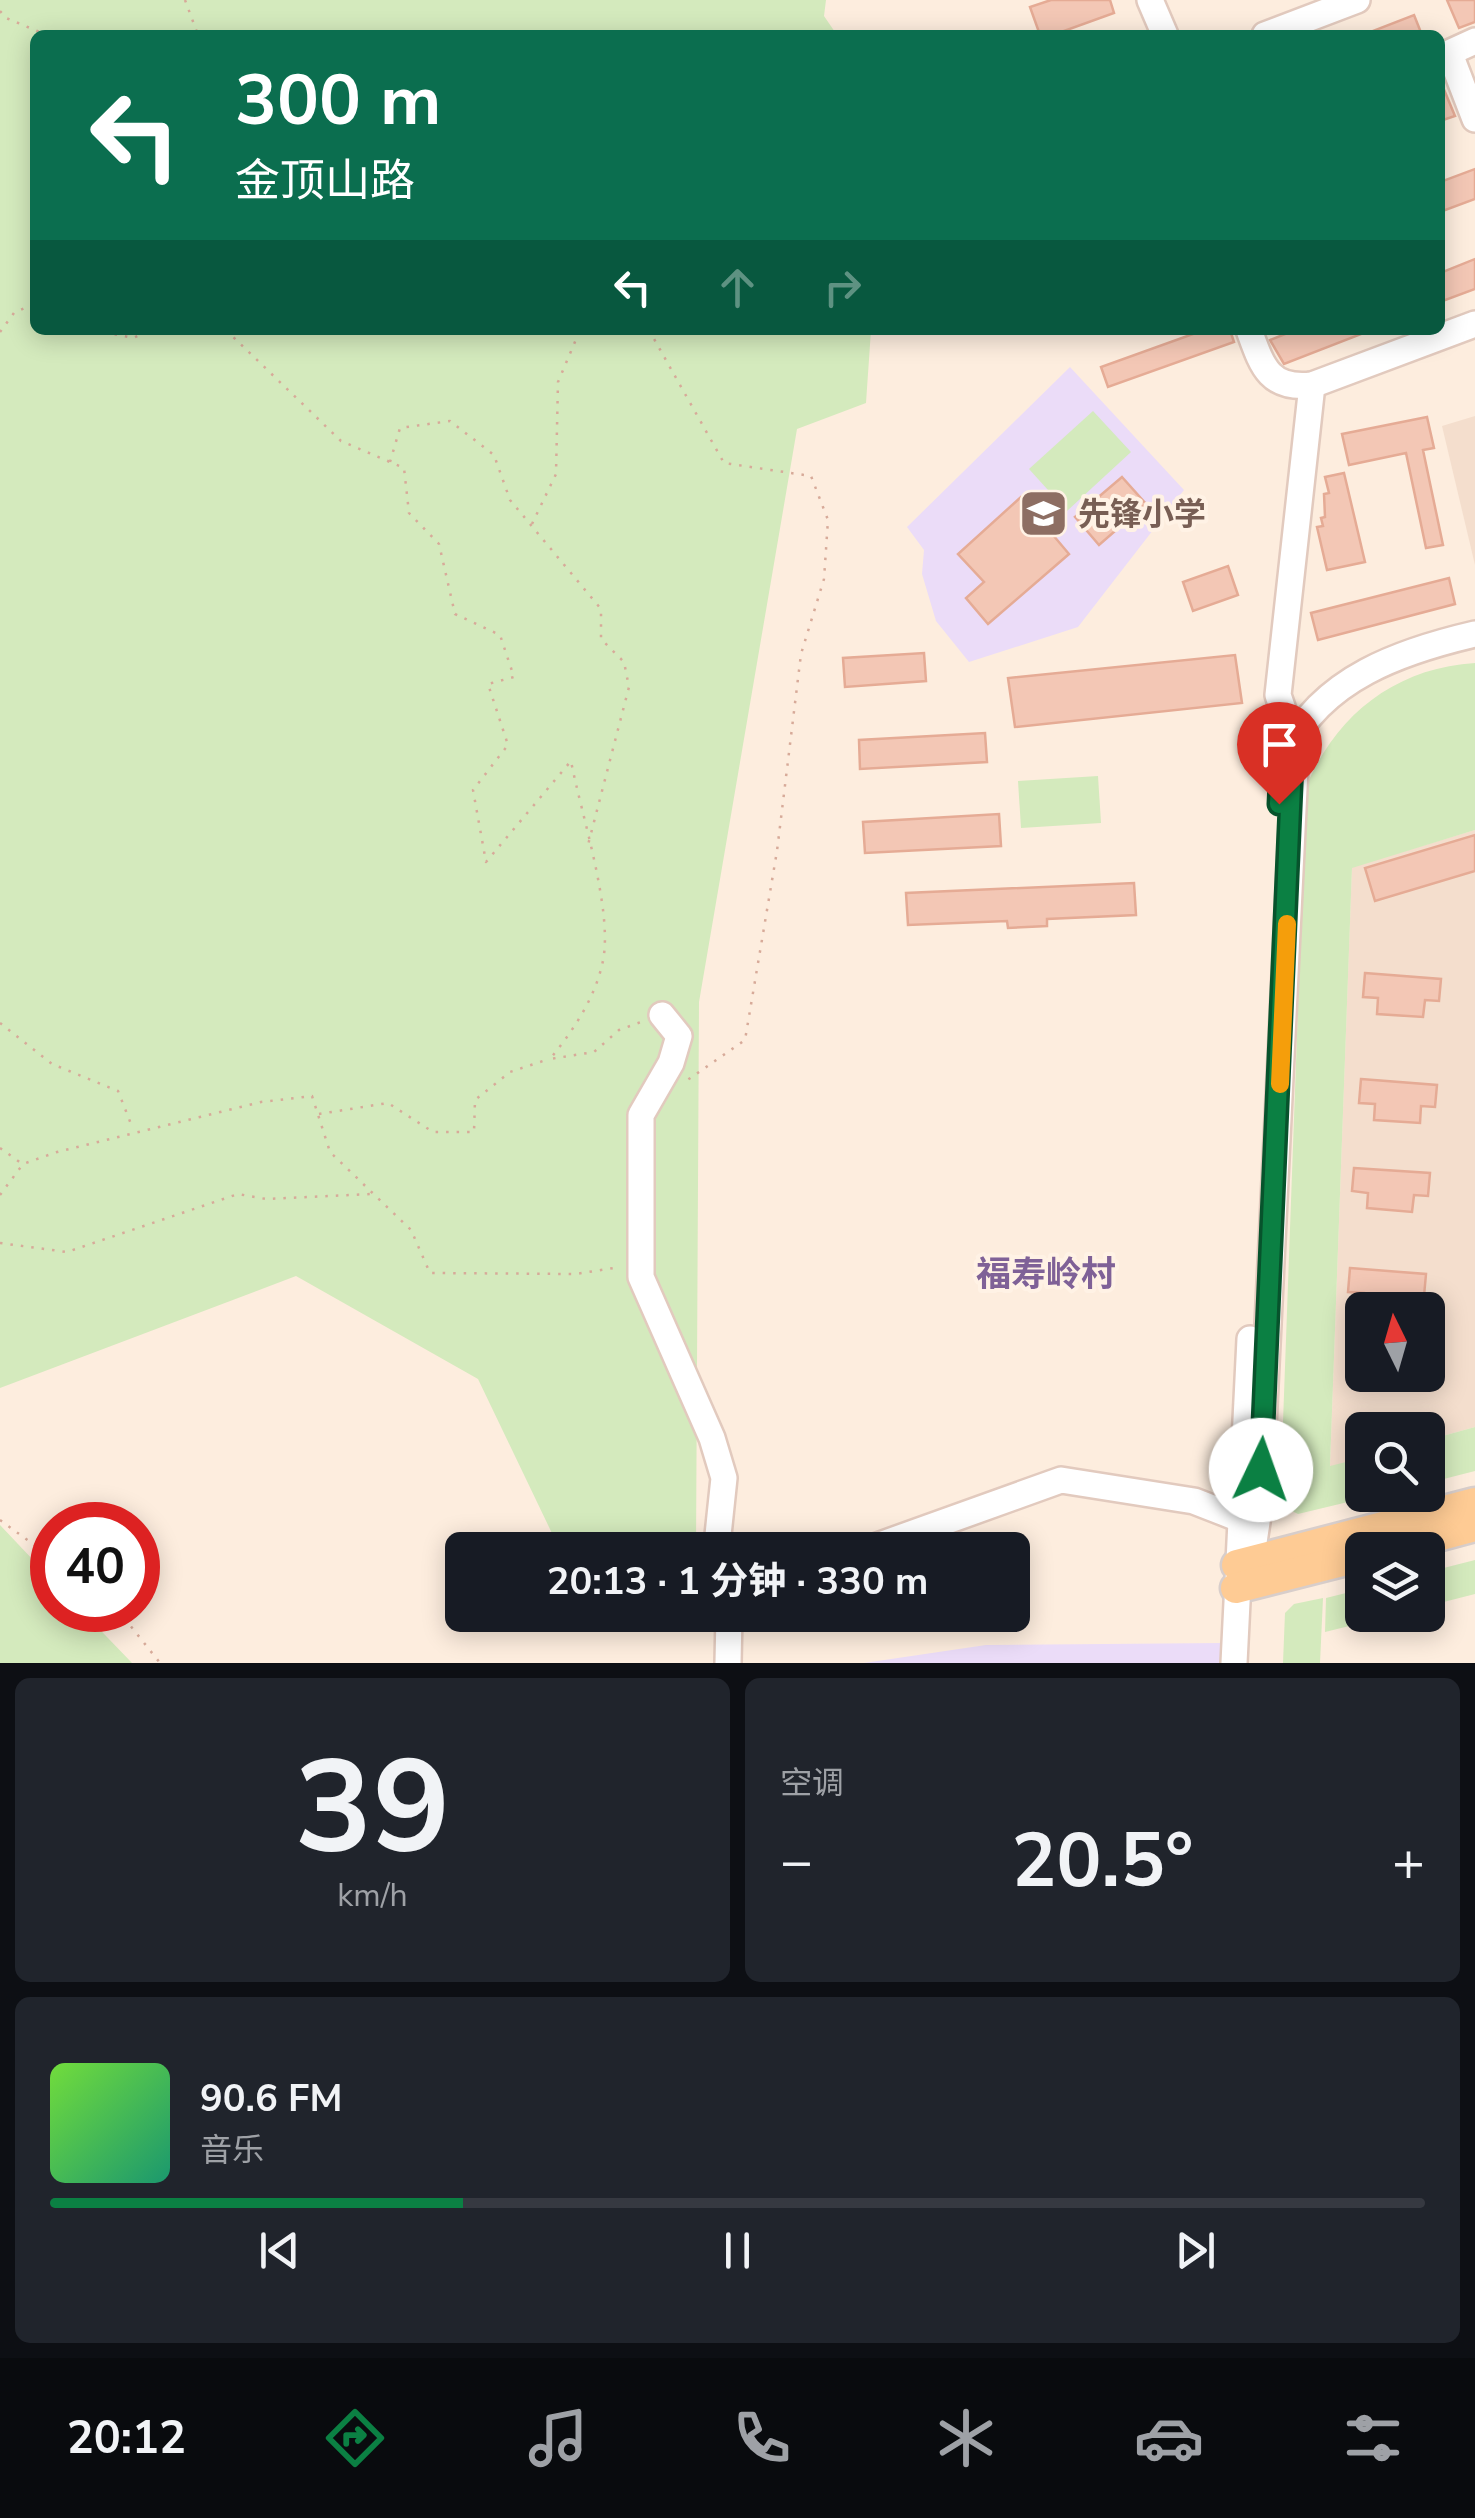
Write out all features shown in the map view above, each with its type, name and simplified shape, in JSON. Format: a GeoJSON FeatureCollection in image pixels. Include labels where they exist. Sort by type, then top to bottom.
{"type":"FeatureCollection","features":[{"type":"Feature","properties":{"kind":"main road"},"geometry":{"type":"LineString","coordinates":[[1242,1572],[1475,1503]]}},
{"type":"Feature","properties":{"kind":"main road"},"geometry":{"type":"LineString","coordinates":[[1445,1534],[1475,1526]]}},
{"type":"Feature","properties":{"kind":"main road"},"geometry":{"type":"LineString","coordinates":[[1242,1572],[1345,1558]]}},
{"type":"Feature","properties":{"kind":"street"},"geometry":{"type":"LineString","coordinates":[[1150,0],[1163,30]]}},
{"type":"Feature","properties":{"kind":"street"},"geometry":{"type":"LineString","coordinates":[[1278,30],[1356,0]]}},
{"type":"Feature","properties":{"kind":"street"},"geometry":{"type":"LineString","coordinates":[[1475,41],[1445,56],[1475,119]]}},
{"type":"Feature","properties":{"kind":"street"},"geometry":{"type":"LineString","coordinates":[[1251,335],[1264,372],[1277,383],[1312,385],[1475,324]]}},
{"type":"Feature","properties":{"kind":"street"},"geometry":{"type":"LineString","coordinates":[[1242,1572],[1260,1490],[1293,740],[1278,695],[1312,385]]}},
{"type":"Feature","properties":{"kind":"street"},"geometry":{"type":"LineString","coordinates":[[1234,1663],[1242,1572],[1240,1520],[1281,764],[1293,740],[1324,703],[1377,664],[1475,634]]}},
{"type":"Feature","properties":{"kind":"street"},"geometry":{"type":"LineString","coordinates":[[662,1016],[679,1036],[671,1062],[640,1115],[641,1277],[712,1438],[724,1478],[718,1532]]}},
{"type":"Feature","properties":{"kind":"street"},"geometry":{"type":"LineString","coordinates":[[916,1532],[1060,1480],[1194,1500],[1240,1520]]}},
{"type":"Feature","properties":{"kind":"street"},"geometry":{"type":"LineString","coordinates":[[728,1663],[729,1632]]}},
{"type":"Feature","properties":{"kind":"path"},"geometry":{"type":"LineString","coordinates":[[185,0],[196,30]]}},
{"type":"Feature","properties":{"kind":"path"},"geometry":{"type":"LineString","coordinates":[[0,11],[6,18],[35,30]]}},
{"type":"Feature","properties":{"kind":"path"},"geometry":{"type":"LineString","coordinates":[[0,332],[14,313],[30,305]]}},
{"type":"Feature","properties":{"kind":"path"},"geometry":{"type":"LineString","coordinates":[[236,335],[340,442],[404,468],[410,512],[440,544],[455,614],[500,635],[514,677],[488,684],[508,746],[472,790],[486,862],[571,762],[600,888],[603,964],[575,1028],[550,1058]]}},
{"type":"Feature","properties":{"kind":"path"},"geometry":{"type":"LineString","coordinates":[[531,527],[556,474],[558,382],[578,335]]}},
{"type":"Feature","properties":{"kind":"path"},"geometry":{"type":"LineString","coordinates":[[652,335],[724,463],[811,476],[828,520],[824,579],[801,654],[777,852],[745,1040],[681,1085]]}},
{"type":"Feature","properties":{"kind":"path"},"geometry":{"type":"LineString","coordinates":[[390,462],[400,428],[450,421],[494,455],[510,500],[558,552],[601,609],[601,640],[624,662],[629,687],[588,846]]}},
{"type":"Feature","properties":{"kind":"path"},"geometry":{"type":"LineString","coordinates":[[318,1114],[388,1103],[433,1132],[474,1132],[476,1100],[510,1072],[550,1058],[594,1052],[620,1030],[662,1016]]}},
{"type":"Feature","properties":{"kind":"path"},"geometry":{"type":"LineString","coordinates":[[0,1022],[52,1064],[118,1091],[134,1132]]}},
{"type":"Feature","properties":{"kind":"path"},"geometry":{"type":"LineString","coordinates":[[0,1196],[23,1164],[261,1102],[312,1096],[330,1152],[411,1230],[430,1273],[576,1274],[641,1263]]}},
{"type":"Feature","properties":{"kind":"path"},"geometry":{"type":"LineString","coordinates":[[0,1148],[23,1164]]}},
{"type":"Feature","properties":{"kind":"path"},"geometry":{"type":"LineString","coordinates":[[0,1243],[67,1252],[238,1194],[266,1200],[374,1194]]}},
{"type":"Feature","properties":{"kind":"path"},"geometry":{"type":"LineString","coordinates":[[0,1520],[30,1542]]}},
{"type":"Feature","properties":{"kind":"path"},"geometry":{"type":"LineString","coordinates":[[135,1632],[160,1663]]}},
{"type":"Feature","properties":{"kind":"shaded area","name":"先锋小学"},"geometry":{"type":"Polygon","coordinates":[[[1070,367],[1184,490],[1078,627],[969,662],[936,621],[922,574],[924,550],[907,527],[1070,367]]]}},
{"type":"Feature","properties":{"kind":"shaded area"},"geometry":{"type":"Polygon","coordinates":[[[1475,416],[1475,565],[1442,426],[1475,416]]]}},
{"type":"Feature","properties":{"kind":"shaded area"},"geometry":{"type":"Polygon","coordinates":[[[1475,830],[1475,1427],[1445,1435],[1445,1412],[1345,1412],[1345,1463],[1330,1467],[1352,867],[1475,830]]]}},
{"type":"Feature","properties":{"kind":"shaded area"},"geometry":{"type":"Polygon","coordinates":[[[1223,1643],[1223,1663],[864,1663],[986,1645],[1223,1643]]]}},
{"type":"Feature","properties":{"kind":"green space"},"geometry":{"type":"Polygon","coordinates":[[[0,0],[826,0],[824,16],[834,30],[30,30],[30,335],[871,335],[866,403],[797,429],[699,1002],[696,1532],[551,1532],[478,1379],[296,1276],[0,1388],[0,0]]]}},
{"type":"Feature","properties":{"kind":"green space"},"geometry":{"type":"Polygon","coordinates":[[[1093,411],[1131,452],[1067,511],[1029,469],[1093,411]]]}},
{"type":"Feature","properties":{"kind":"green space"},"geometry":{"type":"Polygon","coordinates":[[[1475,663],[1475,830],[1352,868],[1330,1466],[1345,1462],[1345,1503],[1298,1514],[1280,1505],[1306,787],[1334,738],[1352,717],[1394,685],[1446,667],[1475,663]]]}},
{"type":"Feature","properties":{"kind":"green space"},"geometry":{"type":"Polygon","coordinates":[[[1098,776],[1101,823],[1021,828],[1018,781],[1098,776]]]}},
{"type":"Feature","properties":{"kind":"green space"},"geometry":{"type":"Polygon","coordinates":[[[1475,1427],[1475,1471],[1445,1479],[1445,1435],[1475,1427]]]}},
{"type":"Feature","properties":{"kind":"green space"},"geometry":{"type":"Polygon","coordinates":[[[0,1525],[30,1557],[30,1632],[102,1632],[132,1663],[0,1663],[0,1525]]]}},
{"type":"Feature","properties":{"kind":"green space"},"geometry":{"type":"Polygon","coordinates":[[[1475,1560],[1475,1594],[1445,1602],[1445,1568],[1475,1560]]]}},
{"type":"Feature","properties":{"kind":"green space"},"geometry":{"type":"Polygon","coordinates":[[[1345,1593],[1345,1627],[1325,1632],[1326,1598],[1345,1593]]]}},
{"type":"Feature","properties":{"kind":"green space"},"geometry":{"type":"Polygon","coordinates":[[[1323,1598],[1320,1663],[1283,1663],[1285,1613],[1294,1604],[1323,1598]]]}},
{"type":"Feature","properties":{"kind":"building"},"geometry":{"type":"Polygon","coordinates":[[[1051,0],[1110,0],[1114,13],[1067,30],[1038,30],[1030,7],[1051,0]]]}},
{"type":"Feature","properties":{"kind":"building"},"geometry":{"type":"Polygon","coordinates":[[[1447,0],[1475,0],[1475,22],[1459,28],[1447,0]]]}},
{"type":"Feature","properties":{"kind":"building"},"geometry":{"type":"Polygon","coordinates":[[[1414,15],[1420,30],[1375,30],[1414,15]]]}},
{"type":"Feature","properties":{"kind":"building"},"geometry":{"type":"Polygon","coordinates":[[[1445,92],[1455,116],[1445,119],[1445,92]]]}},
{"type":"Feature","properties":{"kind":"building"},"geometry":{"type":"Polygon","coordinates":[[[1475,169],[1475,199],[1445,210],[1445,180],[1475,169]]]}},
{"type":"Feature","properties":{"kind":"building"},"geometry":{"type":"Polygon","coordinates":[[[1475,259],[1475,289],[1445,300],[1445,271],[1475,259]]]}},
{"type":"Feature","properties":{"kind":"building"},"geometry":{"type":"Polygon","coordinates":[[[1190,335],[1232,335],[1234,342],[1108,387],[1101,367],[1190,335]]]}},
{"type":"Feature","properties":{"kind":"building"},"geometry":{"type":"Polygon","coordinates":[[[1282,335],[1359,335],[1284,364],[1270,340],[1282,335]]]}},
{"type":"Feature","properties":{"kind":"building"},"geometry":{"type":"Polygon","coordinates":[[[1427,417],[1434,448],[1423,450],[1443,545],[1426,548],[1406,453],[1349,465],[1342,434],[1427,417]]]}},
{"type":"Feature","properties":{"kind":"building"},"geometry":{"type":"Polygon","coordinates":[[[1344,473],[1365,562],[1327,570],[1317,527],[1323,526],[1324,494],[1329,493],[1325,477],[1344,473]]]}},
{"type":"Feature","properties":{"kind":"building"},"geometry":{"type":"Polygon","coordinates":[[[1122,477],[1146,504],[1099,545],[1075,517],[1122,477]]]}},
{"type":"Feature","properties":{"kind":"building"},"geometry":{"type":"Polygon","coordinates":[[[1021,497],[1069,554],[988,624],[966,598],[984,582],[958,554],[1021,497]]]}},
{"type":"Feature","properties":{"kind":"building"},"geometry":{"type":"Polygon","coordinates":[[[1228,566],[1238,595],[1193,611],[1183,582],[1228,566]]]}},
{"type":"Feature","properties":{"kind":"building"},"geometry":{"type":"Polygon","coordinates":[[[1449,578],[1455,604],[1318,640],[1311,613],[1449,578]]]}},
{"type":"Feature","properties":{"kind":"building"},"geometry":{"type":"Polygon","coordinates":[[[924,653],[926,681],[845,687],[843,658],[924,653]]]}},
{"type":"Feature","properties":{"kind":"building"},"geometry":{"type":"Polygon","coordinates":[[[1235,655],[1242,703],[1015,727],[1008,678],[1235,655]]]}},
{"type":"Feature","properties":{"kind":"building"},"geometry":{"type":"Polygon","coordinates":[[[985,733],[987,762],[860,769],[859,740],[985,733]]]}},
{"type":"Feature","properties":{"kind":"building"},"geometry":{"type":"Polygon","coordinates":[[[999,814],[1001,846],[865,853],[863,822],[999,814]]]}},
{"type":"Feature","properties":{"kind":"building"},"geometry":{"type":"Polygon","coordinates":[[[1475,835],[1475,871],[1375,901],[1365,868],[1475,835]]]}},
{"type":"Feature","properties":{"kind":"building"},"geometry":{"type":"Polygon","coordinates":[[[1134,883],[1136,915],[1047,919],[1047,926],[1008,928],[1007,921],[908,925],[906,893],[1134,883]]]}},
{"type":"Feature","properties":{"kind":"building"},"geometry":{"type":"Polygon","coordinates":[[[1365,973],[1441,979],[1439,1001],[1425,1000],[1423,1017],[1377,1014],[1378,998],[1363,997],[1365,973]]]}},
{"type":"Feature","properties":{"kind":"building"},"geometry":{"type":"Polygon","coordinates":[[[1361,1079],[1437,1085],[1435,1107],[1421,1106],[1420,1123],[1374,1120],[1375,1104],[1359,1103],[1361,1079]]]}},
{"type":"Feature","properties":{"kind":"building"},"geometry":{"type":"Polygon","coordinates":[[[1354,1168],[1430,1173],[1428,1196],[1414,1195],[1412,1212],[1367,1208],[1368,1193],[1352,1191],[1354,1168]]]}},
{"type":"Feature","properties":{"kind":"building"},"geometry":{"type":"Polygon","coordinates":[[[1350,1268],[1426,1274],[1424,1292],[1348,1292],[1350,1268]]]}},
{"type":"Feature","properties":{"kind":"slow traffic"},"geometry":{"type":"LineString","coordinates":[[1280,1084],[1287,924]]}},
{"type":"Feature","properties":{"kind":"place","name":"先锋小学"},"geometry":{"type":"Point","coordinates":[1043,514]}},
{"type":"Feature","properties":{"kind":"district","name":"福寿岭村"},"geometry":{"type":"Point","coordinates":[1046,1274]}},
{"type":"Feature","properties":{"kind":"route"},"geometry":{"type":"LineString","coordinates":[[1261,1470],[1295,768],[1293,740],[1281,764],[1279,804]]}}]}
